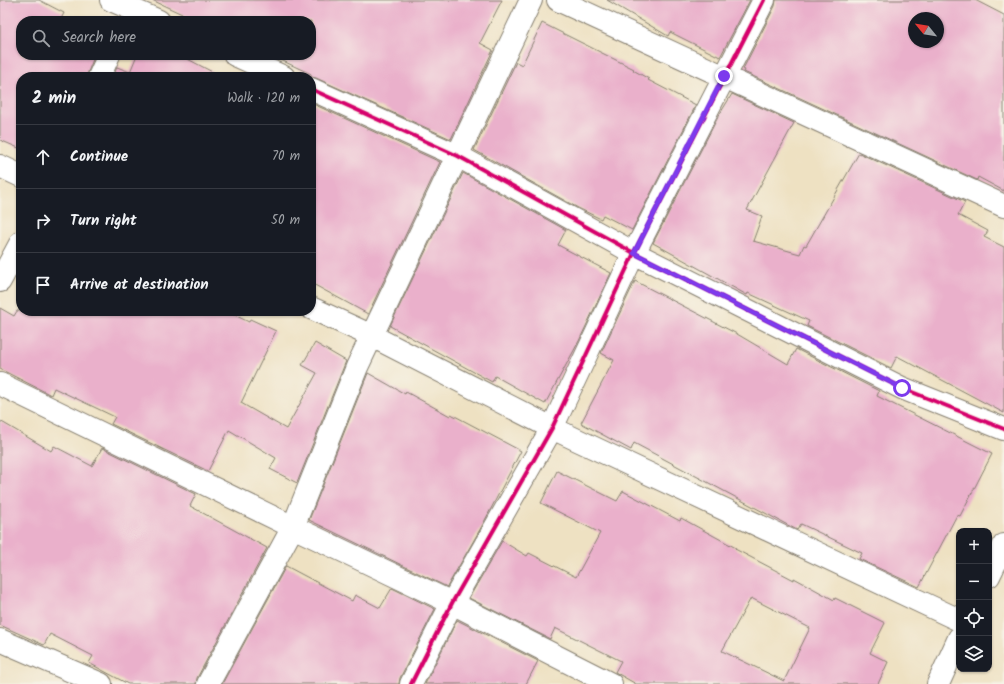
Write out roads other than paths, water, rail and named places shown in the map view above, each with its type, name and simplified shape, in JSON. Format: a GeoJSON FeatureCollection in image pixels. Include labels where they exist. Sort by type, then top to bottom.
{"type":"FeatureCollection","features":[{"type":"Feature","properties":{"kind":"street"},"geometry":{"type":"LineString","coordinates":[[208,684],[293,527],[357,367],[532,0]]}},
{"type":"Feature","properties":{"kind":"street"},"geometry":{"type":"LineString","coordinates":[[558,0],[1004,206]]}},
{"type":"Feature","properties":{"kind":"street"},"geometry":{"type":"LineString","coordinates":[[411,684],[452,603],[552,428],[634,253],[764,0]]}},
{"type":"Feature","properties":{"kind":"street"},"geometry":{"type":"LineString","coordinates":[[125,7],[147,16]]}},
{"type":"Feature","properties":{"kind":"street"},"geometry":{"type":"LineString","coordinates":[[101,72],[107,60]]}},
{"type":"Feature","properties":{"kind":"street"},"geometry":{"type":"LineString","coordinates":[[246,60],[273,72]]}},
{"type":"Feature","properties":{"kind":"street"},"geometry":{"type":"LineString","coordinates":[[316,91],[458,156],[634,253],[902,388],[1004,429]]}},
{"type":"Feature","properties":{"kind":"street"},"geometry":{"type":"LineString","coordinates":[[0,166],[16,174]]}},
{"type":"Feature","properties":{"kind":"street"},"geometry":{"type":"LineString","coordinates":[[0,281],[16,251]]}},
{"type":"Feature","properties":{"kind":"street"},"geometry":{"type":"LineString","coordinates":[[316,310],[372,336],[552,428],[956,619]]}},
{"type":"Feature","properties":{"kind":"street"},"geometry":{"type":"LineString","coordinates":[[0,384],[452,603],[611,684]]}},
{"type":"Feature","properties":{"kind":"street"},"geometry":{"type":"LineString","coordinates":[[992,570],[1004,545]]}},
{"type":"Feature","properties":{"kind":"street"},"geometry":{"type":"LineString","coordinates":[[0,640],[101,684]]}},
{"type":"Feature","properties":{"kind":"street"},"geometry":{"type":"LineString","coordinates":[[938,684],[956,645]]}}]}
